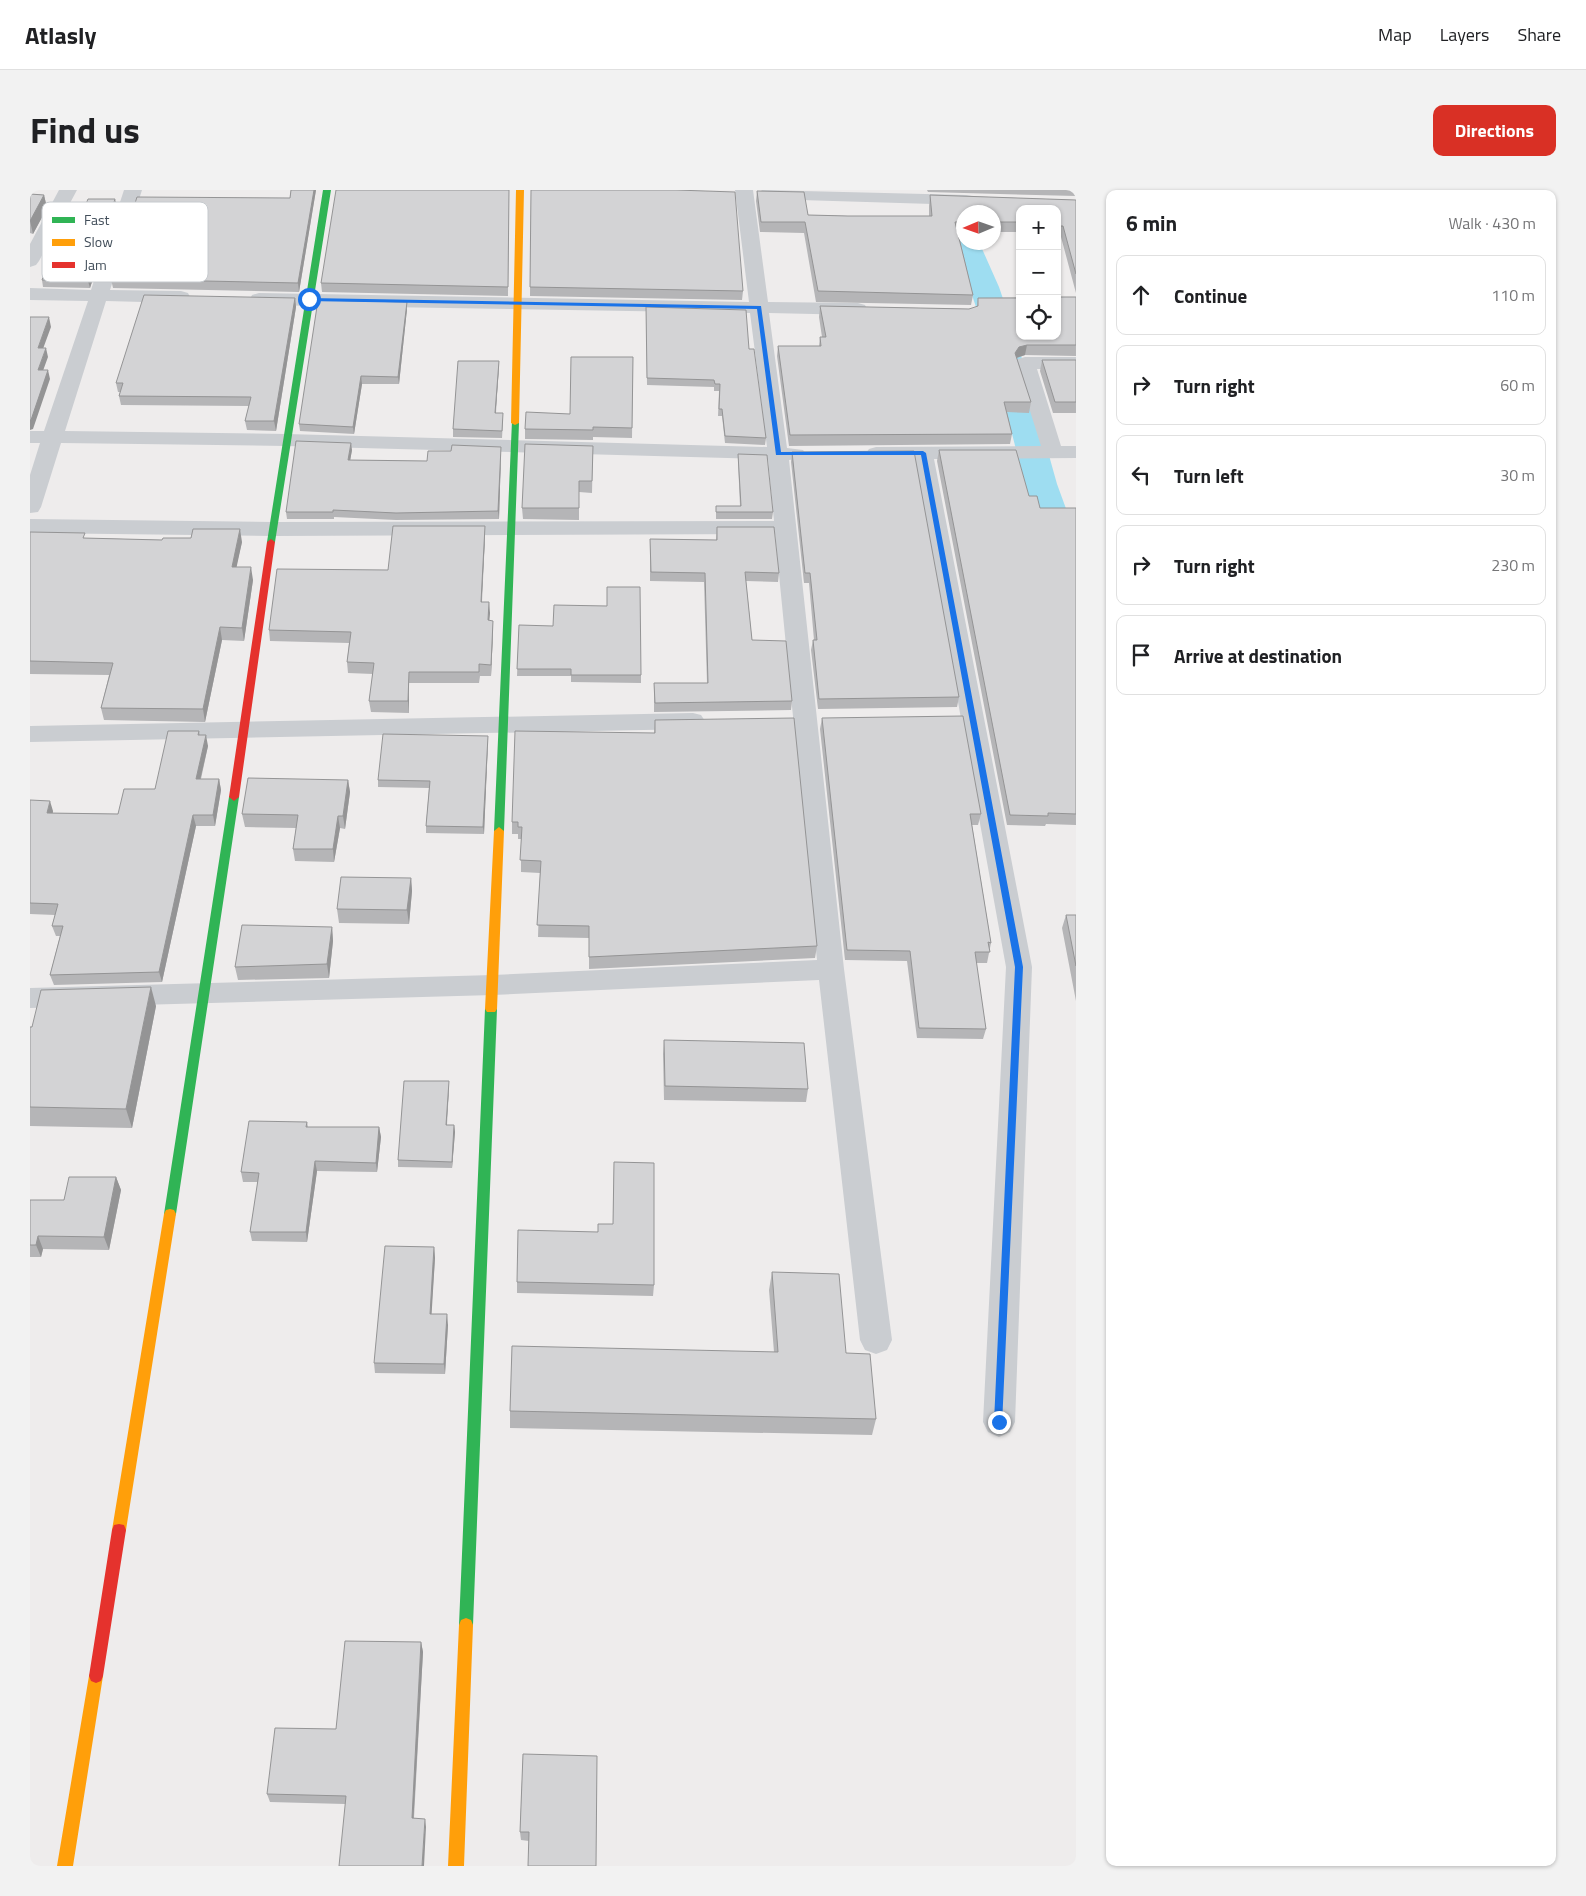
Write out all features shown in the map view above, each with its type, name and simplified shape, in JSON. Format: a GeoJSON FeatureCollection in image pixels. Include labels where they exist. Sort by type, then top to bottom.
{"type":"FeatureCollection","features":[{"type":"Feature","properties":{"kind":"street"},"geometry":{"type":"LineString","coordinates":[[62,202],[68,190]]}},
{"type":"Feature","properties":{"kind":"street"},"geometry":{"type":"LineString","coordinates":[[129,202],[133,190]]}},
{"type":"Feature","properties":{"kind":"street"},"geometry":{"type":"LineString","coordinates":[[65,1866],[206,993],[286,440],[327,190]]}},
{"type":"Feature","properties":{"kind":"street"},"geometry":{"type":"LineString","coordinates":[[456,1866],[511,528],[519,303],[520,190]]}},
{"type":"Feature","properties":{"kind":"street"},"geometry":{"type":"LineString","coordinates":[[876,1340],[831,969],[778,454],[759,307],[738,192],[818,193],[877,198],[981,200]]}},
{"type":"Feature","properties":{"kind":"street"},"geometry":{"type":"LineString","coordinates":[[30,261],[42,239]]}},
{"type":"Feature","properties":{"kind":"street"},"geometry":{"type":"LineString","coordinates":[[30,507],[103,282]]}},
{"type":"Feature","properties":{"kind":"street"},"geometry":{"type":"LineString","coordinates":[[30,294],[204,298]]}},
{"type":"Feature","properties":{"kind":"street"},"geometry":{"type":"LineString","coordinates":[[242,298],[878,310]]}},
{"type":"Feature","properties":{"kind":"street"},"geometry":{"type":"LineString","coordinates":[[1052,452],[1025,362],[1076,363]]}},
{"type":"Feature","properties":{"kind":"street"},"geometry":{"type":"LineString","coordinates":[[30,436],[286,440],[817,454]]}},
{"type":"Feature","properties":{"kind":"street"},"geometry":{"type":"LineString","coordinates":[[855,454],[1076,452]]}},
{"type":"Feature","properties":{"kind":"street"},"geometry":{"type":"LineString","coordinates":[[923,453],[964,717],[1019,967],[999,1422]]}},
{"type":"Feature","properties":{"kind":"street"},"geometry":{"type":"LineString","coordinates":[[30,526],[273,529],[785,527]]}},
{"type":"Feature","properties":{"kind":"street"},"geometry":{"type":"LineString","coordinates":[[30,734],[244,732],[503,724],[717,721]]}},
{"type":"Feature","properties":{"kind":"street"},"geometry":{"type":"LineString","coordinates":[[30,998],[493,985],[831,969]]}},
{"type":"Feature","properties":{"kind":"building"},"geometry":{"type":"Polygon","coordinates":[[[291,190],[314,190],[298,283],[208,281],[208,202],[135,202],[137,197],[290,198],[291,190]]]}},
{"type":"Feature","properties":{"kind":"building"},"geometry":{"type":"Polygon","coordinates":[[[336,190],[509,190],[508,287],[321,283],[336,190]]]}},
{"type":"Feature","properties":{"kind":"building"},"geometry":{"type":"Polygon","coordinates":[[[531,190],[735,192],[743,291],[530,287],[531,190]]]}},
{"type":"Feature","properties":{"kind":"building"},"geometry":{"type":"Polygon","coordinates":[[[757,191],[804,192],[808,215],[932,216],[930,195],[1076,200],[1076,274],[1063,226],[1061,226],[1061,205],[1016,205],[1016,222],[1001,222],[1001,205],[956,205],[956,250],[962,250],[973,295],[818,291],[805,222],[761,222],[757,191]]]}},
{"type":"Feature","properties":{"kind":"building"},"geometry":{"type":"Polygon","coordinates":[[[30,194],[44,195],[30,221],[30,194]]]}},
{"type":"Feature","properties":{"kind":"building"},"geometry":{"type":"Polygon","coordinates":[[[88,199],[115,199],[114,202],[87,202],[88,199]]]}},
{"type":"Feature","properties":{"kind":"building"},"geometry":{"type":"Polygon","coordinates":[[[144,295],[295,298],[274,421],[245,421],[251,397],[119,396],[123,383],[116,383],[144,295]]]}},
{"type":"Feature","properties":{"kind":"building"},"geometry":{"type":"Polygon","coordinates":[[[1061,297],[1076,297],[1076,345],[1027,345],[1019,347],[1015,353],[1031,402],[1004,402],[1012,434],[790,435],[778,346],[821,346],[820,337],[826,337],[820,306],[969,309],[978,306],[978,298],[1016,298],[1016,340],[1061,340],[1061,297]]]}},
{"type":"Feature","properties":{"kind":"building"},"geometry":{"type":"Polygon","coordinates":[[[318,300],[407,302],[398,377],[361,376],[353,427],[299,424],[318,300]]]}},
{"type":"Feature","properties":{"kind":"building"},"geometry":{"type":"Polygon","coordinates":[[[646,307],[746,310],[749,349],[754,349],[766,438],[725,436],[722,409],[719,409],[720,384],[715,384],[714,380],[647,378],[646,307]]]}},
{"type":"Feature","properties":{"kind":"building"},"geometry":{"type":"Polygon","coordinates":[[[30,317],[49,317],[38,348],[46,348],[38,370],[48,370],[31,420],[30,420],[30,317]]]}},
{"type":"Feature","properties":{"kind":"building"},"geometry":{"type":"Polygon","coordinates":[[[571,357],[633,357],[632,428],[593,427],[593,430],[525,429],[526,412],[570,414],[571,357]]]}},
{"type":"Feature","properties":{"kind":"building"},"geometry":{"type":"Polygon","coordinates":[[[1042,360],[1076,360],[1076,402],[1055,402],[1042,360]]]}},
{"type":"Feature","properties":{"kind":"building"},"geometry":{"type":"Polygon","coordinates":[[[458,361],[499,361],[495,413],[503,413],[502,431],[453,429],[458,361]]]}},
{"type":"Feature","properties":{"kind":"building"},"geometry":{"type":"Polygon","coordinates":[[[296,441],[351,443],[348,460],[427,461],[428,451],[451,451],[452,445],[501,447],[498,511],[396,513],[333,510],[333,512],[286,512],[296,441]]]}},
{"type":"Feature","properties":{"kind":"building"},"geometry":{"type":"Polygon","coordinates":[[[525,444],[593,446],[592,481],[579,481],[579,508],[522,508],[525,444]]]}},
{"type":"Feature","properties":{"kind":"building"},"geometry":{"type":"Polygon","coordinates":[[[939,450],[1016,450],[1029,496],[1037,496],[1040,508],[1076,508],[1076,814],[1048,813],[1048,816],[1010,815],[939,450]]]}},
{"type":"Feature","properties":{"kind":"building"},"geometry":{"type":"Polygon","coordinates":[[[914,451],[959,697],[819,699],[813,640],[817,640],[810,573],[805,573],[792,452],[914,451]]]}},
{"type":"Feature","properties":{"kind":"building"},"geometry":{"type":"Polygon","coordinates":[[[738,454],[767,455],[773,512],[716,512],[716,506],[741,506],[738,454]]]}},
{"type":"Feature","properties":{"kind":"building"},"geometry":{"type":"Polygon","coordinates":[[[393,526],[485,526],[481,602],[489,602],[488,620],[493,621],[491,665],[479,664],[479,672],[409,672],[408,701],[369,701],[374,663],[347,662],[351,632],[269,630],[277,569],[388,570],[393,526]]]}},
{"type":"Feature","properties":{"kind":"building"},"geometry":{"type":"Polygon","coordinates":[[[717,527],[774,527],[779,573],[745,572],[752,640],[786,641],[792,701],[655,703],[654,683],[708,683],[705,573],[651,572],[650,539],[717,540],[717,527]]]}},
{"type":"Feature","properties":{"kind":"building"},"geometry":{"type":"Polygon","coordinates":[[[193,529],[240,529],[232,567],[251,567],[242,628],[220,627],[203,709],[101,708],[113,663],[30,661],[30,532],[85,533],[83,538],[162,540],[163,538],[191,538],[193,529]]]}},
{"type":"Feature","properties":{"kind":"building"},"geometry":{"type":"Polygon","coordinates":[[[607,587],[640,587],[641,675],[571,675],[571,669],[517,669],[519,625],[553,626],[554,605],[607,606],[607,587]]]}},
{"type":"Feature","properties":{"kind":"building"},"geometry":{"type":"Polygon","coordinates":[[[963,716],[981,814],[970,814],[991,943],[988,942],[990,952],[975,952],[986,1029],[919,1028],[910,951],[847,950],[822,718],[963,716]]]}},
{"type":"Feature","properties":{"kind":"building"},"geometry":{"type":"Polygon","coordinates":[[[794,718],[817,946],[589,957],[589,926],[537,925],[541,861],[520,860],[522,827],[518,827],[518,822],[512,822],[515,731],[655,733],[655,720],[794,718]]]}},
{"type":"Feature","properties":{"kind":"building"},"geometry":{"type":"Polygon","coordinates":[[[168,731],[199,731],[198,735],[206,735],[196,779],[219,779],[213,815],[193,815],[159,972],[50,975],[63,926],[52,926],[58,904],[30,903],[30,800],[50,801],[47,813],[118,814],[124,789],[155,789],[168,731]]]}},
{"type":"Feature","properties":{"kind":"building"},"geometry":{"type":"Polygon","coordinates":[[[383,734],[488,736],[483,827],[426,826],[430,781],[378,780],[383,734]]]}},
{"type":"Feature","properties":{"kind":"building"},"geometry":{"type":"Polygon","coordinates":[[[248,778],[348,780],[343,816],[338,816],[333,849],[293,849],[298,815],[242,814],[248,778]]]}},
{"type":"Feature","properties":{"kind":"building"},"geometry":{"type":"Polygon","coordinates":[[[341,877],[411,878],[407,910],[337,909],[341,877]]]}},
{"type":"Feature","properties":{"kind":"building"},"geometry":{"type":"Polygon","coordinates":[[[1066,915],[1076,915],[1076,966],[1066,915]]]}},
{"type":"Feature","properties":{"kind":"building"},"geometry":{"type":"Polygon","coordinates":[[[242,925],[332,927],[327,964],[235,967],[242,925]]]}},
{"type":"Feature","properties":{"kind":"building"},"geometry":{"type":"Polygon","coordinates":[[[151,987],[126,1109],[30,1107],[30,1027],[32,1027],[41,990],[151,987]]]}},
{"type":"Feature","properties":{"kind":"building"},"geometry":{"type":"Polygon","coordinates":[[[664,1040],[804,1043],[808,1089],[665,1086],[664,1040]]]}},
{"type":"Feature","properties":{"kind":"building"},"geometry":{"type":"Polygon","coordinates":[[[404,1081],[449,1081],[446,1125],[454,1125],[452,1162],[398,1160],[404,1081]]]}},
{"type":"Feature","properties":{"kind":"building"},"geometry":{"type":"Polygon","coordinates":[[[249,1121],[307,1122],[306,1127],[379,1127],[376,1163],[315,1161],[306,1232],[250,1232],[259,1173],[241,1172],[249,1121]]]}},
{"type":"Feature","properties":{"kind":"building"},"geometry":{"type":"Polygon","coordinates":[[[614,1162],[654,1163],[654,1285],[517,1282],[518,1230],[598,1232],[598,1224],[613,1224],[614,1162]]]}},
{"type":"Feature","properties":{"kind":"building"},"geometry":{"type":"Polygon","coordinates":[[[69,1177],[116,1177],[104,1237],[38,1236],[36,1245],[30,1245],[30,1200],[64,1200],[69,1177]]]}},
{"type":"Feature","properties":{"kind":"building"},"geometry":{"type":"Polygon","coordinates":[[[385,1246],[434,1247],[430,1314],[447,1314],[444,1364],[374,1363],[385,1246]]]}},
{"type":"Feature","properties":{"kind":"building"},"geometry":{"type":"Polygon","coordinates":[[[772,1272],[839,1274],[846,1353],[870,1354],[876,1419],[510,1411],[512,1346],[778,1352],[772,1272]]]}},
{"type":"Feature","properties":{"kind":"building"},"geometry":{"type":"Polygon","coordinates":[[[345,1641],[421,1642],[412,1818],[425,1819],[422,1866],[339,1866],[346,1796],[267,1794],[275,1728],[336,1729],[345,1641]]]}},
{"type":"Feature","properties":{"kind":"building"},"geometry":{"type":"Polygon","coordinates":[[[523,1754],[597,1756],[596,1866],[528,1866],[529,1832],[520,1832],[523,1754]]]}},
{"type":"Feature","properties":{"kind":"waterway"},"geometry":{"type":"LineString","coordinates":[[969,250],[985,287],[1001,334],[1052,519],[1076,568]]}},
{"type":"Feature","properties":{"kind":"traffic: fast"},"geometry":{"type":"LineString","coordinates":[[271,542],[327,190]]}},
{"type":"Feature","properties":{"kind":"traffic: fast"},"geometry":{"type":"LineString","coordinates":[[499,831],[515,423]]}},
{"type":"Feature","properties":{"kind":"traffic: fast"},"geometry":{"type":"LineString","coordinates":[[170,1214],[234,797]]}},
{"type":"Feature","properties":{"kind":"traffic: fast"},"geometry":{"type":"LineString","coordinates":[[466,1625],[491,1009]]}},
{"type":"Feature","properties":{"kind":"traffic: slow"},"geometry":{"type":"LineString","coordinates":[[515,423],[520,190]]}},
{"type":"Feature","properties":{"kind":"traffic: slow"},"geometry":{"type":"LineString","coordinates":[[491,1009],[499,831]]}},
{"type":"Feature","properties":{"kind":"traffic: slow"},"geometry":{"type":"LineString","coordinates":[[119,1530],[170,1214]]}},
{"type":"Feature","properties":{"kind":"traffic: slow"},"geometry":{"type":"LineString","coordinates":[[456,1866],[466,1625]]}},
{"type":"Feature","properties":{"kind":"traffic: slow"},"geometry":{"type":"LineString","coordinates":[[65,1866],[96,1676]]}},
{"type":"Feature","properties":{"kind":"traffic: jam"},"geometry":{"type":"LineString","coordinates":[[234,797],[271,542]]}},
{"type":"Feature","properties":{"kind":"traffic: jam"},"geometry":{"type":"LineString","coordinates":[[96,1676],[119,1530]]}},
{"type":"Feature","properties":{"kind":"route"},"geometry":{"type":"LineString","coordinates":[[309,299],[759,307],[778,454],[923,453],[974,717],[1019,967],[999,1422]]}}]}
